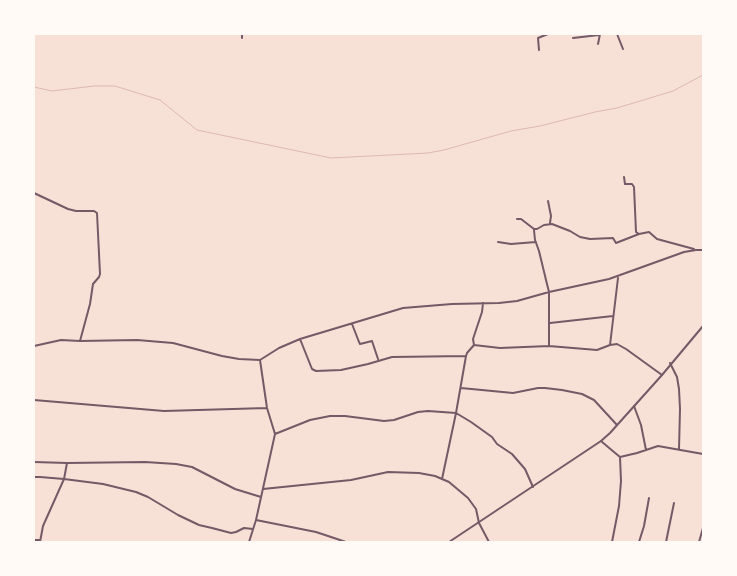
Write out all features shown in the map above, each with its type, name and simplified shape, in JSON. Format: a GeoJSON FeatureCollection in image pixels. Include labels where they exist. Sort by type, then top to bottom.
{"type":"FeatureCollection","features":[{"type":"Feature","properties":{"kind":"street"},"geometry":{"type":"LineString","coordinates":[[539,50],[538,38],[548,34]]}},
{"type":"Feature","properties":{"kind":"street"},"geometry":{"type":"LineString","coordinates":[[572,38],[599,34],[598,44]]}},
{"type":"Feature","properties":{"kind":"street"},"geometry":{"type":"LineString","coordinates":[[618,34],[623,50]]}},
{"type":"Feature","properties":{"kind":"street"},"geometry":{"type":"LineString","coordinates":[[624,177],[625,184],[632,184],[634,187],[636,232],[639,234]]}},
{"type":"Feature","properties":{"kind":"street"},"geometry":{"type":"LineString","coordinates":[[34,193],[68,210],[94,211],[97,213],[99,277],[93,284],[90,304],[80,341]]}},
{"type":"Feature","properties":{"kind":"street"},"geometry":{"type":"LineString","coordinates":[[548,201],[551,216],[550,224]]}},
{"type":"Feature","properties":{"kind":"street"},"geometry":{"type":"LineString","coordinates":[[517,219],[521,219],[534,229],[550,292],[549,346]]}},
{"type":"Feature","properties":{"kind":"street"},"geometry":{"type":"LineString","coordinates":[[534,229],[550,224],[586,238],[613,238],[616,243],[649,232],[657,239],[696,250]]}},
{"type":"Feature","properties":{"kind":"street"},"geometry":{"type":"LineString","coordinates":[[498,242],[510,244],[536,242]]}},
{"type":"Feature","properties":{"kind":"street"},"geometry":{"type":"LineString","coordinates":[[34,346],[61,340],[137,340],[173,343],[222,356],[260,360],[279,348],[300,339],[403,308],[516,301],[618,277],[684,252],[703,250]]}},
{"type":"Feature","properties":{"kind":"street"},"geometry":{"type":"LineString","coordinates":[[610,345],[618,277]]}},
{"type":"Feature","properties":{"kind":"street"},"geometry":{"type":"LineString","coordinates":[[474,345],[473,340],[482,312],[482,303]]}},
{"type":"Feature","properties":{"kind":"street"},"geometry":{"type":"LineString","coordinates":[[549,323],[613,316]]}},
{"type":"Feature","properties":{"kind":"street"},"geometry":{"type":"LineString","coordinates":[[352,324],[360,344],[372,341],[378,360]]}},
{"type":"Feature","properties":{"kind":"street"},"geometry":{"type":"LineString","coordinates":[[449,542],[602,441],[662,375],[670,363],[703,326]]}},
{"type":"Feature","properties":{"kind":"street"},"geometry":{"type":"LineString","coordinates":[[300,339],[312,370],[316,371],[341,370],[392,356],[466,356]]}},
{"type":"Feature","properties":{"kind":"street"},"geometry":{"type":"LineString","coordinates":[[474,345],[500,348],[549,346],[598,350],[617,344],[662,375]]}},
{"type":"Feature","properties":{"kind":"street"},"geometry":{"type":"LineString","coordinates":[[442,479],[466,356],[467,352],[474,345]]}},
{"type":"Feature","properties":{"kind":"street"},"geometry":{"type":"LineString","coordinates":[[249,542],[256,520],[275,434],[267,408],[260,360]]}},
{"type":"Feature","properties":{"kind":"street"},"geometry":{"type":"LineString","coordinates":[[670,363],[677,377],[679,389],[679,449]]}},
{"type":"Feature","properties":{"kind":"street"},"geometry":{"type":"LineString","coordinates":[[460,388],[513,393],[538,388],[582,394],[594,400],[617,425]]}},
{"type":"Feature","properties":{"kind":"street"},"geometry":{"type":"LineString","coordinates":[[34,400],[164,411],[267,408]]}},
{"type":"Feature","properties":{"kind":"street"},"geometry":{"type":"LineString","coordinates":[[634,405],[646,450]]}},
{"type":"Feature","properties":{"kind":"street"},"geometry":{"type":"LineString","coordinates":[[275,434],[310,420],[330,416],[384,421],[394,420],[418,412],[456,413],[492,437],[497,444],[512,454],[525,469],[533,487]]}},
{"type":"Feature","properties":{"kind":"street"},"geometry":{"type":"LineString","coordinates":[[602,441],[620,457]]}},
{"type":"Feature","properties":{"kind":"street"},"geometry":{"type":"LineString","coordinates":[[620,457],[658,446],[703,454]]}},
{"type":"Feature","properties":{"kind":"street"},"geometry":{"type":"LineString","coordinates":[[612,542],[621,490],[620,457]]}},
{"type":"Feature","properties":{"kind":"street"},"geometry":{"type":"LineString","coordinates":[[34,462],[145,462],[176,464],[192,468],[234,489],[261,497]]}},
{"type":"Feature","properties":{"kind":"street"},"geometry":{"type":"LineString","coordinates":[[34,540],[40,541],[43,526],[64,479],[67,463]]}},
{"type":"Feature","properties":{"kind":"street"},"geometry":{"type":"LineString","coordinates":[[263,488],[351,480],[388,472],[419,473],[449,482],[468,498],[476,509],[479,523],[490,542]]}},
{"type":"Feature","properties":{"kind":"street"},"geometry":{"type":"LineString","coordinates":[[34,477],[102,484],[136,492],[178,515],[206,527],[230,533],[244,528],[253,528]]}},
{"type":"Feature","properties":{"kind":"street"},"geometry":{"type":"LineString","coordinates":[[639,542],[649,498]]}},
{"type":"Feature","properties":{"kind":"street"},"geometry":{"type":"LineString","coordinates":[[666,542],[674,502]]}},
{"type":"Feature","properties":{"kind":"street"},"geometry":{"type":"LineString","coordinates":[[256,520],[316,532],[346,542]]}},
{"type":"Feature","properties":{"kind":"street"},"geometry":{"type":"LineString","coordinates":[[699,542],[703,528]]}},
{"type":"Feature","properties":{"kind":"waterway"},"geometry":{"type":"LineString","coordinates":[[34,87],[52,91],[94,86],[115,86],[160,100],[197,130],[331,158],[428,153],[444,150],[511,131],[617,108],[673,91],[703,75]]}}]}
